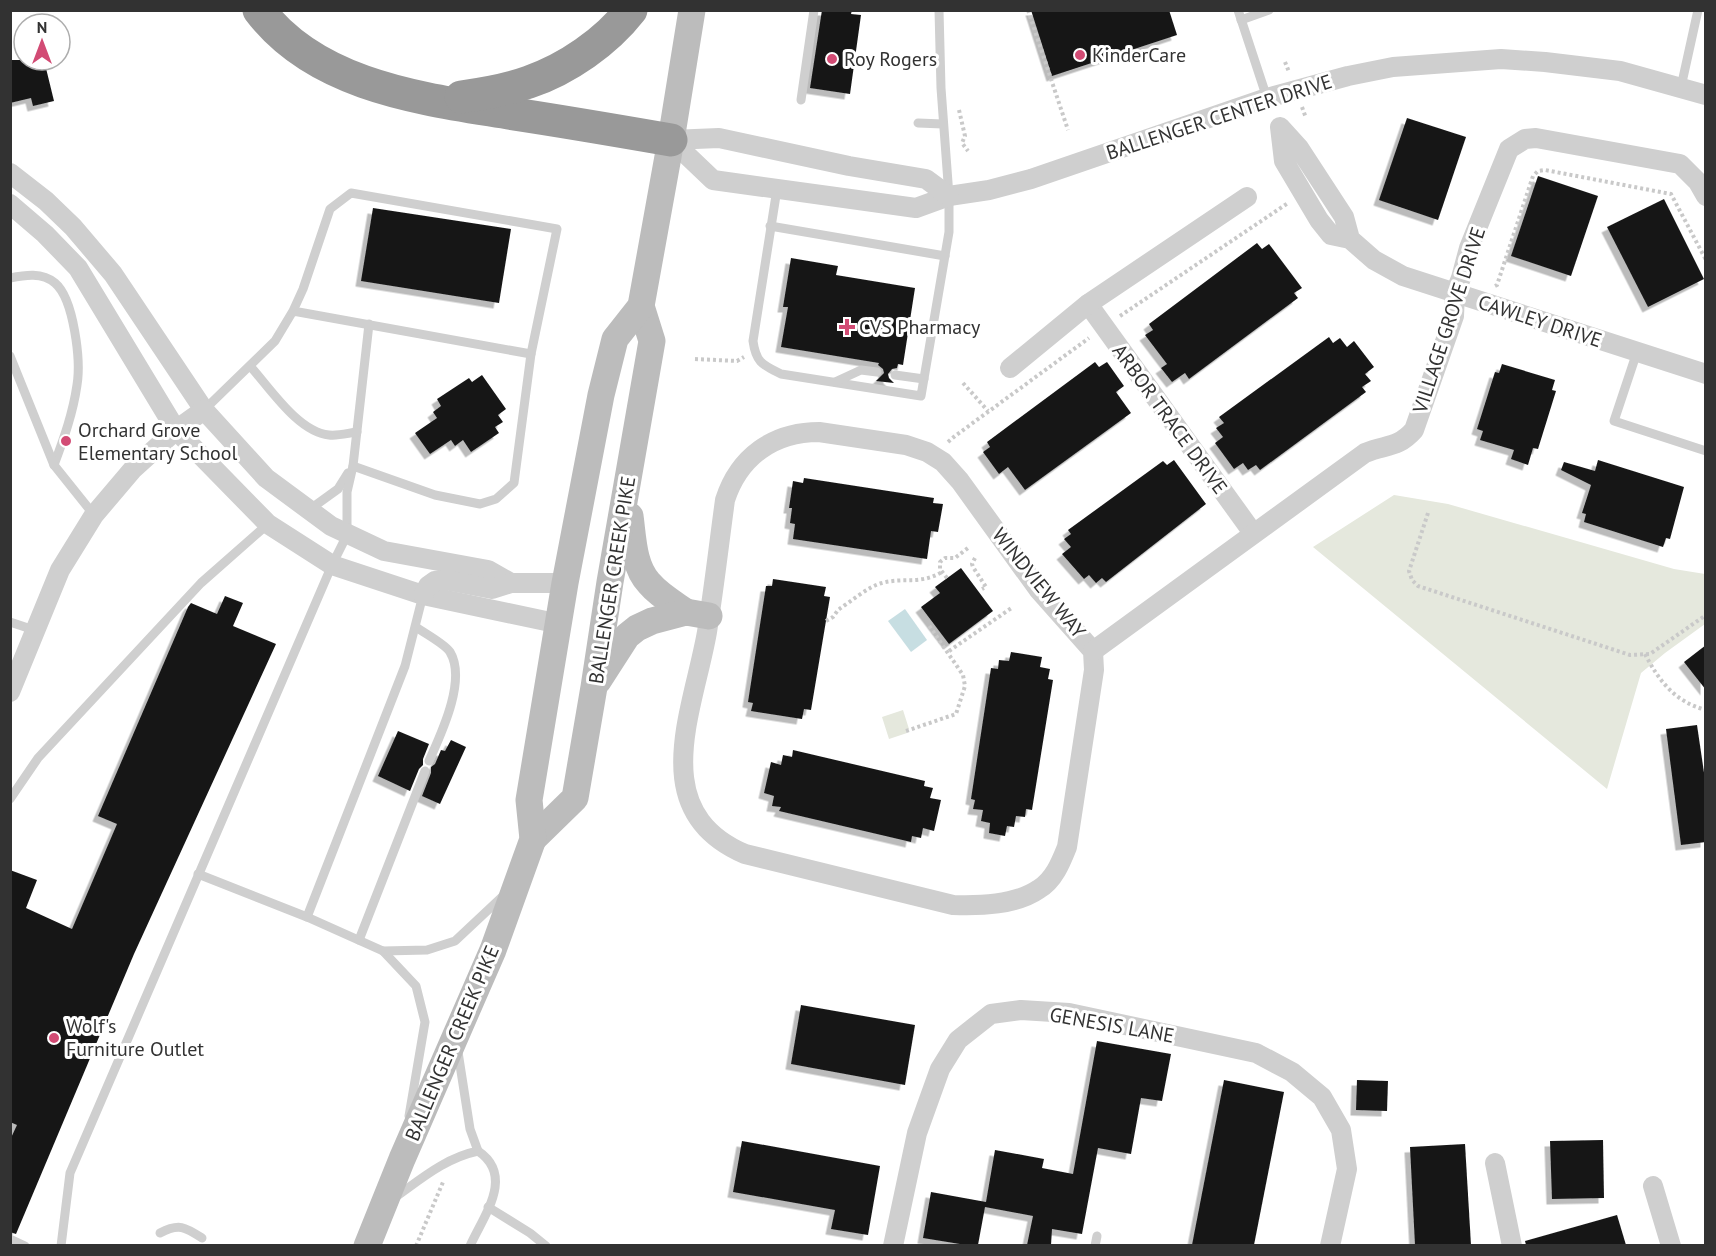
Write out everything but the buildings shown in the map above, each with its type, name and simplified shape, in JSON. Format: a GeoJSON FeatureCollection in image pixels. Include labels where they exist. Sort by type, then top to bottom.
{"type":"FeatureCollection","features":[{"type":"Feature","properties":{"kind":"highway"},"geometry":{"type":"LineString","coordinates":[[260,10],[292,43],[326,66],[373,85],[438,101],[672,140]]}},
{"type":"Feature","properties":{"kind":"highway"},"geometry":{"type":"LineString","coordinates":[[438,101],[489,93],[529,82],[564,66],[595,45],[622,22],[631,10]]}},
{"type":"Feature","properties":{"kind":"main road","name":"BALLENGER CREEK PIKE"},"geometry":{"type":"LineString","coordinates":[[367,1245],[493,950],[533,839],[529,800],[565,583],[601,395],[615,339],[641,306],[672,140],[692,10]]}},
{"type":"Feature","properties":{"kind":"main road","name":"BALLENGER CREEK PIKE"},"geometry":{"type":"LineString","coordinates":[[533,839],[575,798],[652,341],[641,306]]}},
{"type":"Feature","properties":{"kind":"main road"},"geometry":{"type":"LineString","coordinates":[[627,494],[635,554],[647,582],[662,595],[698,614]]}},
{"type":"Feature","properties":{"kind":"main road"},"geometry":{"type":"LineString","coordinates":[[594,687],[627,636],[637,628],[652,621],[698,614]]}},
{"type":"Feature","properties":{"kind":"street","name":"BALLENGER CENTER DRIVE"},"geometry":{"type":"LineString","coordinates":[[672,140],[712,180],[916,208],[949,196],[989,190],[1031,179],[1267,98],[1348,76],[1393,67],[1501,59],[1545,62],[1620,71],[1706,95]]}},
{"type":"Feature","properties":{"kind":"street","name":"CAWLEY DRIVE"},"geometry":{"type":"LineString","coordinates":[[1267,98],[1280,127],[1299,148],[1344,217],[1350,239],[1374,260],[1403,276],[1706,374]]}},
{"type":"Feature","properties":{"kind":"street"},"geometry":{"type":"LineString","coordinates":[[672,140],[719,138],[849,166],[926,179],[949,196]]}},
{"type":"Feature","properties":{"kind":"street","name":"VILLAGE GROVE DRIVE"},"geometry":{"type":"LineString","coordinates":[[1093,651],[1365,453],[1394,446],[1404,441],[1414,430],[1454,316],[1455,293],[1469,248],[1509,149],[1525,139],[1536,138],[1680,164],[1698,182],[1706,196]]}},
{"type":"Feature","properties":{"kind":"street"},"geometry":{"type":"LineString","coordinates":[[10,173],[46,201],[73,227],[113,274],[204,410],[266,478],[331,526],[384,551],[488,570],[511,583]]}},
{"type":"Feature","properties":{"kind":"street"},"geometry":{"type":"LineString","coordinates":[[1011,368],[1088,304],[1247,197]]}},
{"type":"Feature","properties":{"kind":"street"},"geometry":{"type":"LineString","coordinates":[[10,204],[45,234],[78,268],[176,430],[268,524],[332,564],[423,595],[560,624]]}},
{"type":"Feature","properties":{"kind":"street","name":"ARBOR TRACE DRIVE"},"geometry":{"type":"LineString","coordinates":[[1088,304],[1253,534]]}},
{"type":"Feature","properties":{"kind":"street"},"geometry":{"type":"LineString","coordinates":[[10,692],[37,631],[60,570],[94,515],[133,469],[176,430],[204,410]]}},
{"type":"Feature","properties":{"kind":"street","name":"WINDVIEW WAY"},"geometry":{"type":"LineString","coordinates":[[798,432],[819,432],[906,445],[927,452],[943,462],[960,481],[1038,589],[1093,651],[1094,670],[1067,847],[1056,870],[1040,889],[1023,897],[987,905],[953,905],[745,854],[720,842],[700,823],[693,811],[683,778],[683,750],[698,614],[725,500],[738,471],[751,455],[768,443],[798,432]]}},
{"type":"Feature","properties":{"kind":"street"},"geometry":{"type":"LineString","coordinates":[[423,595],[435,580],[492,589],[511,583],[565,583]]}},
{"type":"Feature","properties":{"kind":"street","name":"GENESIS LANE"},"geometry":{"type":"LineString","coordinates":[[893,1245],[917,1133],[940,1069],[958,1040],[991,1014],[1021,1010],[1069,1013],[1256,1053],[1292,1072],[1322,1097],[1341,1130],[1347,1169],[1330,1245]]}},
{"type":"Feature","properties":{"kind":"street"},"geometry":{"type":"LineString","coordinates":[[1495,1163],[1512,1245]]}},
{"type":"Feature","properties":{"kind":"street"},"geometry":{"type":"LineString","coordinates":[[1653,1186],[1671,1245]]}},
{"type":"Feature","properties":{"kind":"lane"},"geometry":{"type":"LineString","coordinates":[[801,100],[814,10]]}},
{"type":"Feature","properties":{"kind":"lane"},"geometry":{"type":"LineString","coordinates":[[777,189],[753,341],[754,352],[761,364],[780,374],[921,396],[949,232],[939,10]]}},
{"type":"Feature","properties":{"kind":"lane"},"geometry":{"type":"LineString","coordinates":[[1267,98],[1240,15],[1269,10]]}},
{"type":"Feature","properties":{"kind":"lane"},"geometry":{"type":"LineString","coordinates":[[1681,87],[1698,10]]}},
{"type":"Feature","properties":{"kind":"lane"},"geometry":{"type":"LineString","coordinates":[[918,123],[943,124]]}},
{"type":"Feature","properties":{"kind":"lane"},"geometry":{"type":"LineString","coordinates":[[204,410],[275,341],[293,311],[330,209],[351,193],[557,229],[531,354],[513,483],[496,499],[480,504],[435,495],[353,466]]}},
{"type":"Feature","properties":{"kind":"lane"},"geometry":{"type":"LineString","coordinates":[[770,226],[945,256]]}},
{"type":"Feature","properties":{"kind":"lane"},"geometry":{"type":"LineString","coordinates":[[10,278],[39,275],[55,282],[63,295],[74,330],[78,357],[78,381],[68,425],[54,465]]}},
{"type":"Feature","properties":{"kind":"lane"},"geometry":{"type":"LineString","coordinates":[[293,311],[531,354]]}},
{"type":"Feature","properties":{"kind":"lane"},"geometry":{"type":"LineString","coordinates":[[62,1245],[70,1173],[332,564],[347,535],[347,492],[353,466],[369,324]]}},
{"type":"Feature","properties":{"kind":"lane"},"geometry":{"type":"LineString","coordinates":[[1637,352],[1614,421],[1706,451]]}},
{"type":"Feature","properties":{"kind":"lane"},"geometry":{"type":"LineString","coordinates":[[10,356],[54,465],[94,515]]}},
{"type":"Feature","properties":{"kind":"lane"},"geometry":{"type":"LineString","coordinates":[[250,366],[299,421],[313,430],[328,435],[357,432]]}},
{"type":"Feature","properties":{"kind":"lane"},"geometry":{"type":"LineString","coordinates":[[835,382],[861,370],[877,372]]}},
{"type":"Feature","properties":{"kind":"lane"},"geometry":{"type":"LineString","coordinates":[[895,375],[924,379]]}},
{"type":"Feature","properties":{"kind":"lane"},"geometry":{"type":"LineString","coordinates":[[309,510],[338,489],[353,466]]}},
{"type":"Feature","properties":{"kind":"lane"},"geometry":{"type":"LineString","coordinates":[[10,799],[38,758],[201,583],[268,524]]}},
{"type":"Feature","properties":{"kind":"lane"},"geometry":{"type":"LineString","coordinates":[[307,917],[405,666],[423,595]]}},
{"type":"Feature","properties":{"kind":"lane"},"geometry":{"type":"LineString","coordinates":[[10,622],[37,631]]}},
{"type":"Feature","properties":{"kind":"lane"},"geometry":{"type":"LineString","coordinates":[[416,627],[449,651],[456,672],[454,689],[442,730],[429,761]]}},
{"type":"Feature","properties":{"kind":"lane"},"geometry":{"type":"LineString","coordinates":[[360,940],[425,771]]}},
{"type":"Feature","properties":{"kind":"lane"},"geometry":{"type":"LineString","coordinates":[[198,874],[307,917],[383,951],[416,986],[425,1022],[402,1159]]}},
{"type":"Feature","properties":{"kind":"lane"},"geometry":{"type":"LineString","coordinates":[[383,951],[428,950],[455,941],[518,882]]}},
{"type":"Feature","properties":{"kind":"lane"},"geometry":{"type":"LineString","coordinates":[[456,1039],[470,1129],[478,1151],[494,1168],[496,1178],[496,1188],[470,1245]]}},
{"type":"Feature","properties":{"kind":"lane"},"geometry":{"type":"LineString","coordinates":[[385,1205],[449,1161],[460,1155],[478,1151]]}},
{"type":"Feature","properties":{"kind":"lane"},"geometry":{"type":"LineString","coordinates":[[488,1207],[546,1245]]}},
{"type":"Feature","properties":{"kind":"lane"},"geometry":{"type":"LineString","coordinates":[[160,1233],[180,1226],[201,1238]]}},
{"type":"Feature","properties":{"kind":"lane"},"geometry":{"type":"LineString","coordinates":[[10,1239],[25,1245]]}},
{"type":"Feature","properties":{"kind":"path"},"geometry":{"type":"LineString","coordinates":[[1028,10],[1068,130]]}},
{"type":"Feature","properties":{"kind":"path"},"geometry":{"type":"LineString","coordinates":[[1497,285],[1533,176],[1538,171],[1545,170],[1671,194],[1706,260]]}},
{"type":"Feature","properties":{"kind":"path"},"geometry":{"type":"LineString","coordinates":[[695,359],[737,361],[754,352]]}},
{"type":"Feature","properties":{"kind":"path"},"geometry":{"type":"LineString","coordinates":[[963,383],[988,411]]}},
{"type":"Feature","properties":{"kind":"path"},"geometry":{"type":"LineString","coordinates":[[1428,513],[1409,571],[1418,586],[1630,655],[1650,654],[1706,615]]}},
{"type":"Feature","properties":{"kind":"path"},"geometry":{"type":"LineString","coordinates":[[947,578],[940,565],[943,559],[955,558],[968,548]]}},
{"type":"Feature","properties":{"kind":"path"},"geometry":{"type":"LineString","coordinates":[[975,558],[973,567],[986,587],[982,589]]}},
{"type":"Feature","properties":{"kind":"path"},"geometry":{"type":"LineString","coordinates":[[826,621],[838,610],[881,583],[894,580],[921,581],[931,579],[942,572]]}},
{"type":"Feature","properties":{"kind":"path"},"geometry":{"type":"LineString","coordinates":[[949,651],[1013,607]]}},
{"type":"Feature","properties":{"kind":"path"},"geometry":{"type":"LineString","coordinates":[[906,731],[951,716],[959,709],[966,686],[961,670],[928,624]]}},
{"type":"Feature","properties":{"kind":"path"},"geometry":{"type":"LineString","coordinates":[[1645,654],[1655,673],[1675,695],[1687,703],[1706,710]]}},
{"type":"Feature","properties":{"kind":"path"},"geometry":{"type":"LineString","coordinates":[[416,1245],[444,1180]]}},
{"type":"Feature","properties":{"kind":"shaded area"},"geometry":{"type":"Polygon","coordinates":[[[1394,495],[1448,504],[1674,569],[1705,574],[1705,624],[1641,673],[1607,789],[1313,547],[1394,495]]]}},
{"type":"Feature","properties":{"kind":"shaded area"},"geometry":{"type":"Polygon","coordinates":[[[903,710],[909,729],[906,730],[907,733],[889,739],[882,717],[903,710]]]}},
{"type":"Feature","properties":{"kind":"water"},"geometry":{"type":"Polygon","coordinates":[[[905,609],[927,640],[911,652],[888,621],[905,609]]]}},
{"type":"Feature","properties":{"kind":"place","name":"KinderCare"},"geometry":{"type":"Point","coordinates":[1080,55]}},
{"type":"Feature","properties":{"kind":"place","name":"Roy Rogers"},"geometry":{"type":"Point","coordinates":[832,59]}},
{"type":"Feature","properties":{"kind":"place","name":"CVS Pharmacy"},"geometry":{"type":"Point","coordinates":[847,327]}},
{"type":"Feature","properties":{"kind":"place","name":"Orchard Grove Elementary School"},"geometry":{"type":"Point","coordinates":[66,441]}},
{"type":"Feature","properties":{"kind":"place","name":"Wolf's Furniture Outlet"},"geometry":{"type":"Point","coordinates":[54,1038]}}]}
